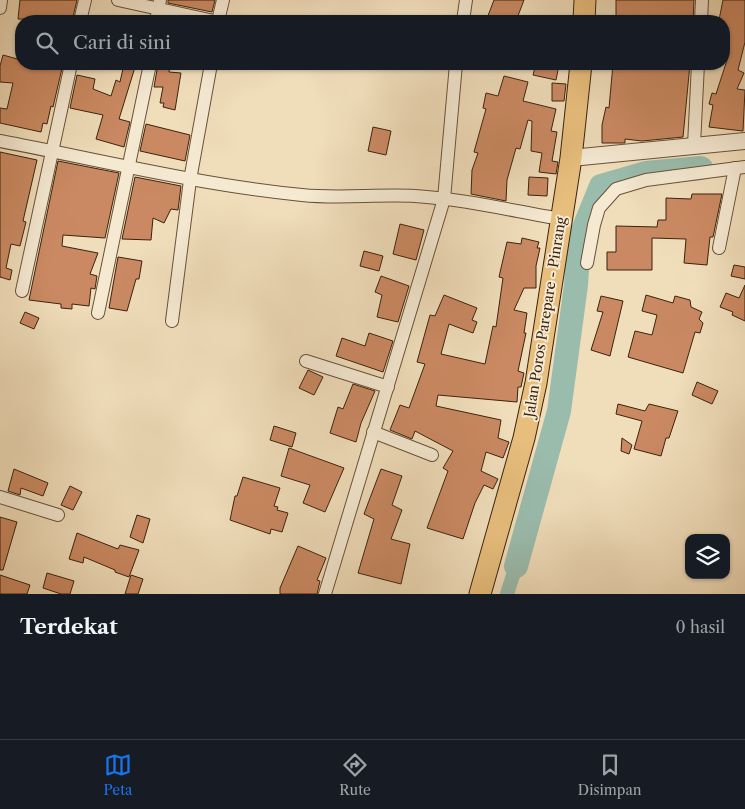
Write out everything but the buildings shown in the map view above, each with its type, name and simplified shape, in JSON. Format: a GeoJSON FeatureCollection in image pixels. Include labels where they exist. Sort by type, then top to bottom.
{"type":"FeatureCollection","features":[{"type":"Feature","properties":{"kind":"highway"},"geometry":{"type":"LineString","coordinates":[[584,15],[585,0]]}},
{"type":"Feature","properties":{"kind":"highway","name":"Jalan Poros Parepare - Pinrang"},"geometry":{"type":"LineString","coordinates":[[480,594],[524,438],[536,383],[571,158],[580,70]]}},
{"type":"Feature","properties":{"kind":"street"},"geometry":{"type":"LineString","coordinates":[[0,8],[1,0]]}},
{"type":"Feature","properties":{"kind":"street"},"geometry":{"type":"LineString","coordinates":[[81,15],[85,0]]}},
{"type":"Feature","properties":{"kind":"street"},"geometry":{"type":"LineString","coordinates":[[118,0],[159,4],[196,15]]}},
{"type":"Feature","properties":{"kind":"street"},"geometry":{"type":"LineString","coordinates":[[218,15],[223,0]]}},
{"type":"Feature","properties":{"kind":"street"},"geometry":{"type":"LineString","coordinates":[[463,15],[466,0]]}},
{"type":"Feature","properties":{"kind":"street"},"geometry":{"type":"LineString","coordinates":[[701,15],[702,0]]}},
{"type":"Feature","properties":{"kind":"street"},"geometry":{"type":"LineString","coordinates":[[22,291],[70,70]]}},
{"type":"Feature","properties":{"kind":"street"},"geometry":{"type":"LineString","coordinates":[[98,314],[149,70]]}},
{"type":"Feature","properties":{"kind":"street"},"geometry":{"type":"LineString","coordinates":[[172,320],[190,180],[210,70]]}},
{"type":"Feature","properties":{"kind":"street"},"geometry":{"type":"LineString","coordinates":[[325,594],[444,199],[455,70]]}},
{"type":"Feature","properties":{"kind":"street"},"geometry":{"type":"LineString","coordinates":[[694,145],[698,70]]}},
{"type":"Feature","properties":{"kind":"street"},"geometry":{"type":"LineString","coordinates":[[0,141],[190,180],[303,195],[415,196],[444,199],[561,219]]}},
{"type":"Feature","properties":{"kind":"street"},"geometry":{"type":"LineString","coordinates":[[571,158],[694,145],[745,142]]}},
{"type":"Feature","properties":{"kind":"street"},"geometry":{"type":"LineString","coordinates":[[588,263],[599,208],[616,189],[646,180],[740,167],[718,248]]}},
{"type":"Feature","properties":{"kind":"street"},"geometry":{"type":"LineString","coordinates":[[306,361],[388,387]]}},
{"type":"Feature","properties":{"kind":"street"},"geometry":{"type":"LineString","coordinates":[[373,432],[432,455]]}},
{"type":"Feature","properties":{"kind":"street"},"geometry":{"type":"LineString","coordinates":[[0,497],[58,515]]}},
{"type":"Feature","properties":{"kind":"waterway"},"geometry":{"type":"LineString","coordinates":[[516,566],[559,411],[576,285],[579,240],[601,186],[646,173],[701,168]]}},
{"type":"Feature","properties":{"kind":"waterway"},"geometry":{"type":"LineString","coordinates":[[507,594],[516,566]]}}]}
